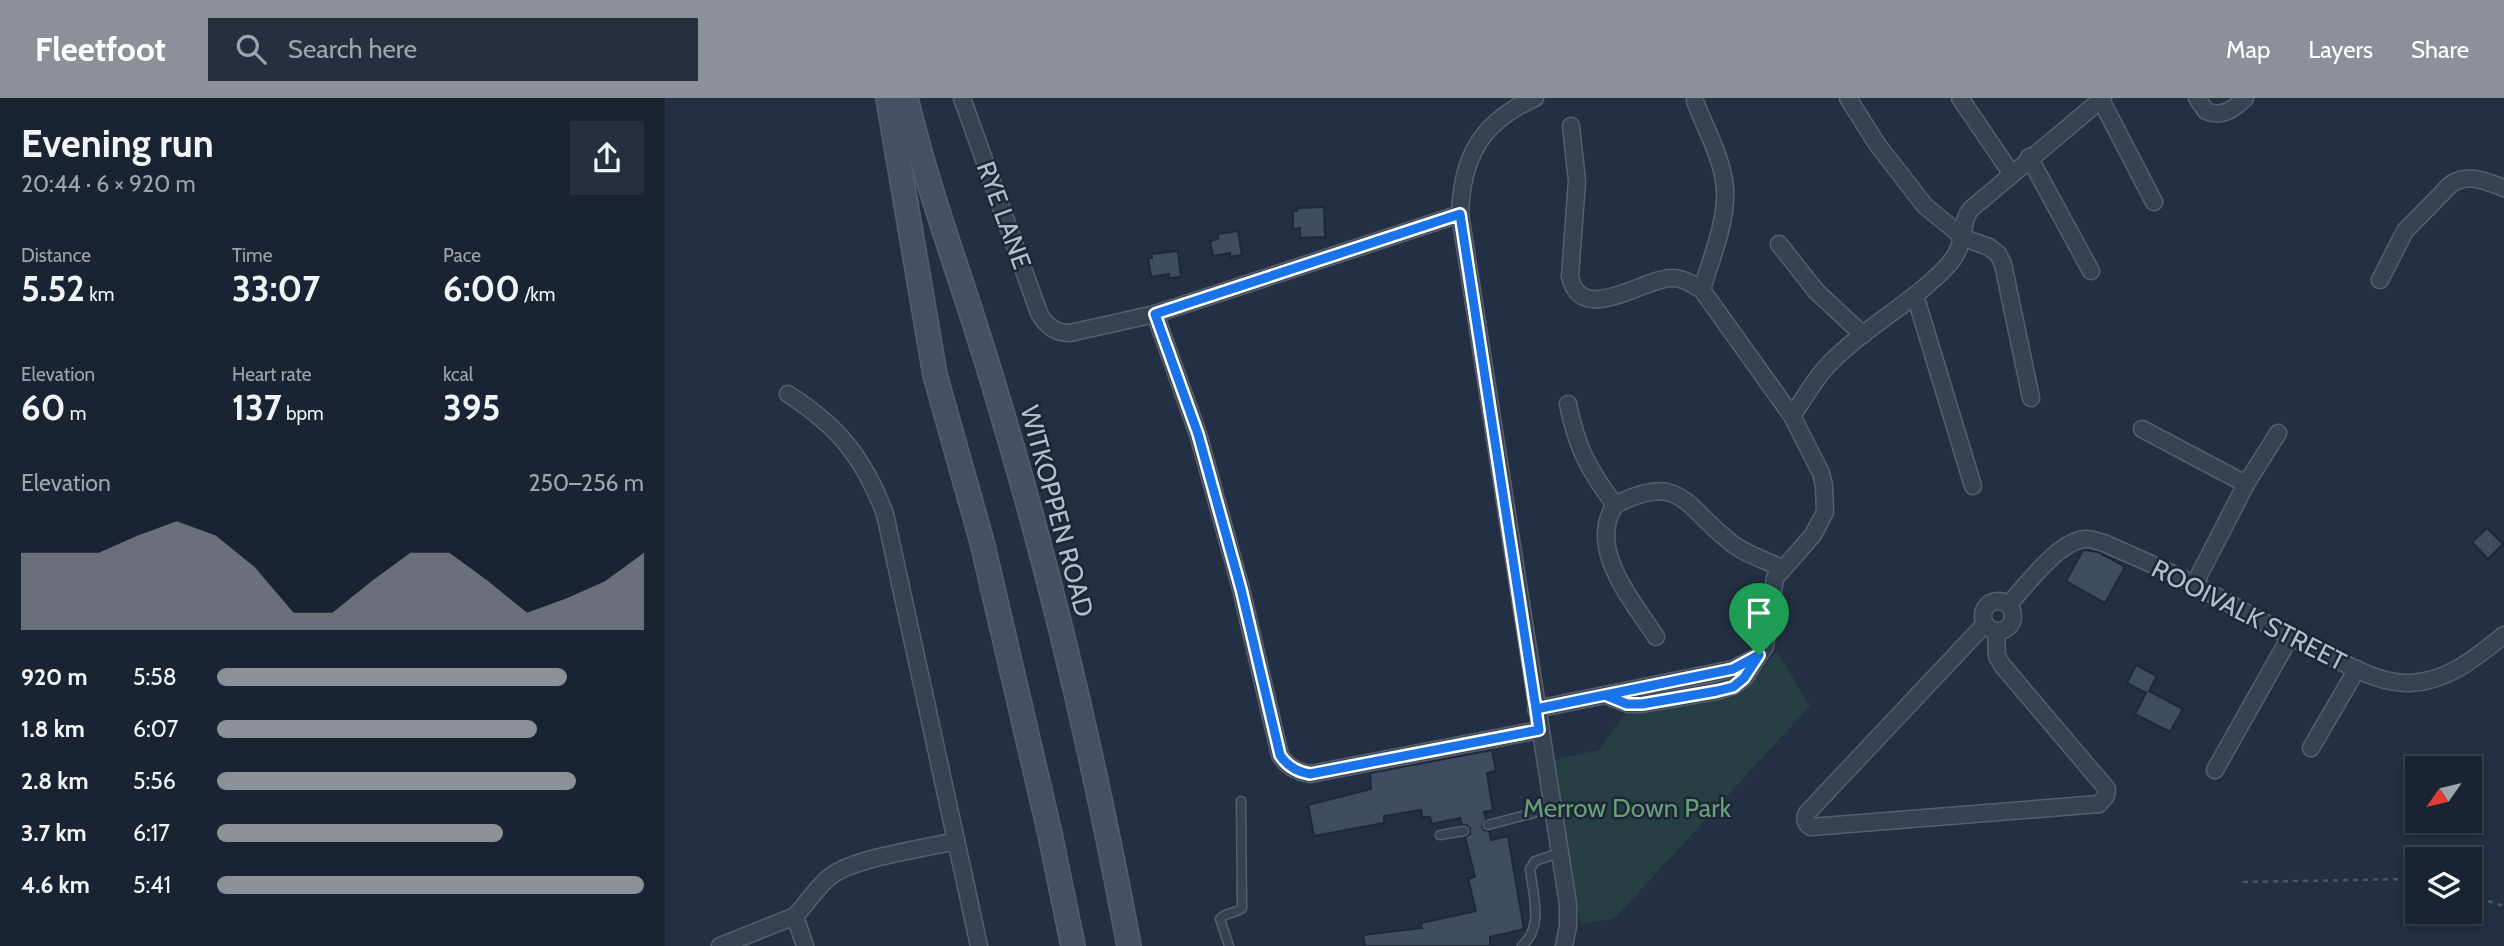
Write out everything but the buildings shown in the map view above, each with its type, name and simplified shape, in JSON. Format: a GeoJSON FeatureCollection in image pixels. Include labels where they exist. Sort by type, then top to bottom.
{"type":"FeatureCollection","features":[{"type":"Feature","properties":{"kind":"main road"},"geometry":{"type":"LineString","coordinates":[[888,98],[935,375],[982,542],[1051,834],[1073,946]]}},
{"type":"Feature","properties":{"kind":"main road","name":"WITKOPPEN ROAD"},"geometry":{"type":"LineString","coordinates":[[907,98],[926,172],[994,385],[1033,522],[1081,708],[1129,946]]}},
{"type":"Feature","properties":{"kind":"street","name":"RYE LANE"},"geometry":{"type":"LineString","coordinates":[[962,98],[1039,313],[1051,328],[1070,333],[1155,314]]}},
{"type":"Feature","properties":{"kind":"street"},"geometry":{"type":"LineString","coordinates":[[1535,98],[1505,114],[1478,141],[1465,172],[1460,214],[1568,904],[1564,946]]}},
{"type":"Feature","properties":{"kind":"street"},"geometry":{"type":"LineString","coordinates":[[1848,98],[1877,144],[1925,206],[1964,237],[1989,247],[1998,254],[2003,264],[2031,398]]}},
{"type":"Feature","properties":{"kind":"street"},"geometry":{"type":"LineString","coordinates":[[1960,98],[2011,173]]}},
{"type":"Feature","properties":{"kind":"street"},"geometry":{"type":"LineString","coordinates":[[2197,98],[2206,111],[2217,114],[2234,108],[2245,98]]}},
{"type":"Feature","properties":{"kind":"street"},"geometry":{"type":"LineString","coordinates":[[1792,416],[1827,367],[1863,335],[1916,295],[1952,260],[1964,237],[1965,219],[1969,211],[2102,99],[2154,202]]}},
{"type":"Feature","properties":{"kind":"street"},"geometry":{"type":"LineString","coordinates":[[1695,101],[1720,164],[1725,187],[1724,211],[1702,290]]}},
{"type":"Feature","properties":{"kind":"street"},"geometry":{"type":"LineString","coordinates":[[1536,709],[1605,695],[1627,704],[1642,704],[1733,687],[1744,678],[1765,646],[1775,578],[1813,535],[1822,520],[1826,503],[1821,473],[1792,416],[1702,290],[1683,280],[1665,279],[1595,300],[1574,288],[1570,276],[1577,181],[1571,126]]}},
{"type":"Feature","properties":{"kind":"street"},"geometry":{"type":"LineString","coordinates":[[2029,158],[2091,271]]}},
{"type":"Feature","properties":{"kind":"street"},"geometry":{"type":"LineString","coordinates":[[2380,279],[2405,231],[2451,184],[2459,180],[2479,179],[2504,188]]}},
{"type":"Feature","properties":{"kind":"street"},"geometry":{"type":"LineString","coordinates":[[1460,214],[1155,314],[1198,434],[1241,589],[1280,755],[1284,761],[1297,771],[1310,774],[1539,730]]}},
{"type":"Feature","properties":{"kind":"street"},"geometry":{"type":"LineString","coordinates":[[1779,244],[1816,291],[1863,335]]}},
{"type":"Feature","properties":{"kind":"street"},"geometry":{"type":"LineString","coordinates":[[1916,295],[1973,485]]}},
{"type":"Feature","properties":{"kind":"street"},"geometry":{"type":"LineString","coordinates":[[788,394],[817,413],[841,436],[873,483],[885,513],[979,946]]}},
{"type":"Feature","properties":{"kind":"street"},"geometry":{"type":"LineString","coordinates":[[1567,404],[1582,456],[1615,505]]}},
{"type":"Feature","properties":{"kind":"street"},"geometry":{"type":"LineString","coordinates":[[2142,429],[2246,484]]}},
{"type":"Feature","properties":{"kind":"street"},"geometry":{"type":"LineString","coordinates":[[2194,584],[2246,484],[2278,433]]}},
{"type":"Feature","properties":{"kind":"street"},"geometry":{"type":"LineString","coordinates":[[1656,638],[1614,570],[1609,553],[1607,524],[1615,505],[1648,491],[1659,490],[1676,494],[1686,500],[1731,543],[1782,568]]}},
{"type":"Feature","properties":{"kind":"street","name":"ROOIVALK STREET"},"geometry":{"type":"LineString","coordinates":[[2008,605],[2062,548],[2079,540],[2089,539],[2104,543],[2194,584],[2290,637],[2357,669],[2400,683],[2428,681],[2458,670],[2504,635]]}},
{"type":"Feature","properties":{"kind":"street"},"geometry":{"type":"LineString","coordinates":[[1991,627],[1807,813],[1805,821],[1808,825],[1811,827],[2099,804],[2103,800],[2107,789],[1997,656],[1991,627],[1983,616],[1988,604],[1997,601],[2008,605],[2013,615],[2011,623],[2003,630],[1991,627]]}},
{"type":"Feature","properties":{"kind":"street"},"geometry":{"type":"LineString","coordinates":[[2215,770],[2290,637]]}},
{"type":"Feature","properties":{"kind":"street"},"geometry":{"type":"LineString","coordinates":[[2311,748],[2357,669]]}},
{"type":"Feature","properties":{"kind":"street"},"geometry":{"type":"LineString","coordinates":[[720,946],[795,916],[827,879],[843,869],[859,863],[957,842]]}},
{"type":"Feature","properties":{"kind":"street"},"geometry":{"type":"LineString","coordinates":[[795,916],[805,946]]}},
{"type":"Feature","properties":{"kind":"lane"},"geometry":{"type":"LineString","coordinates":[[1229,946],[1220,919],[1223,915],[1242,908],[1241,802]]}},
{"type":"Feature","properties":{"kind":"lane"},"geometry":{"type":"LineString","coordinates":[[1488,825],[1552,808]]}},
{"type":"Feature","properties":{"kind":"lane"},"geometry":{"type":"LineString","coordinates":[[1440,835],[1464,831]]}},
{"type":"Feature","properties":{"kind":"lane"},"geometry":{"type":"LineString","coordinates":[[1522,946],[1534,932],[1536,922],[1530,869],[1535,862],[1559,853]]}},
{"type":"Feature","properties":{"kind":"path"},"geometry":{"type":"LineString","coordinates":[[2243,882],[2405,879]]}},
{"type":"Feature","properties":{"kind":"path"},"geometry":{"type":"LineString","coordinates":[[2482,899],[2504,906]]}},
{"type":"Feature","properties":{"kind":"green space","name":"Merrow Down Park"},"geometry":{"type":"Polygon","coordinates":[[[1777,651],[1810,706],[1614,919],[1580,924],[1554,760],[1599,750],[1627,711],[1742,693],[1777,651]]]}},
{"type":"Feature","properties":{"kind":"route"},"geometry":{"type":"LineString","coordinates":[[1759,655],[1733,669],[1536,709],[1539,730],[1310,774],[1297,771],[1280,755],[1241,589],[1198,434],[1155,314],[1460,214],[1536,709],[1605,695],[1618,702],[1642,704],[1717,691],[1733,687],[1744,678],[1759,655]]}}]}
